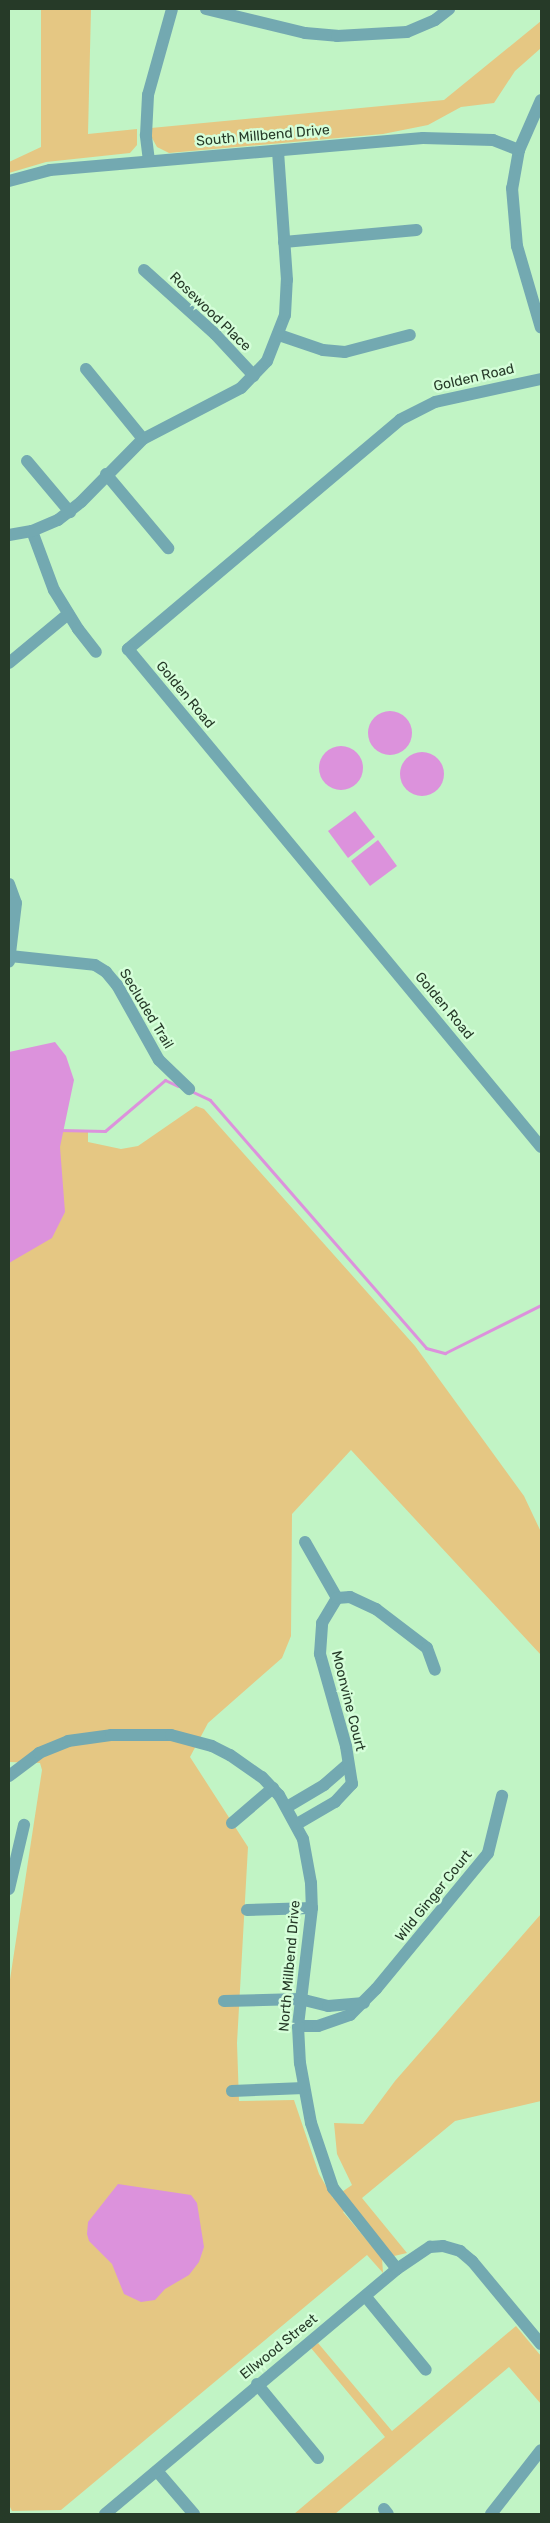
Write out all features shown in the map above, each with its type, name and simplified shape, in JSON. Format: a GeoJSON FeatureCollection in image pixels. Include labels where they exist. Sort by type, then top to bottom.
{"type":"FeatureCollection","features":[{"type":"Feature","properties":{"kind":"street"},"geometry":{"type":"LineString","coordinates":[[150,160],[146,135],[148,95],[172,9]]}},
{"type":"Feature","properties":{"kind":"street"},"geometry":{"type":"LineString","coordinates":[[206,9],[305,33],[337,36],[407,32],[435,20],[449,9]]}},
{"type":"Feature","properties":{"kind":"street"},"geometry":{"type":"LineString","coordinates":[[541,100],[519,150],[512,188],[513,214],[524,273],[541,328]]}},
{"type":"Feature","properties":{"kind":"street","name":"South Millbend Drive"},"geometry":{"type":"LineString","coordinates":[[9,181],[50,170],[423,138],[493,140],[519,150]]}},
{"type":"Feature","properties":{"kind":"street"},"geometry":{"type":"LineString","coordinates":[[9,535],[32,531],[70,512],[143,439],[226,398],[254,376],[267,361],[279,335],[285,306],[284,242],[278,151]]}},
{"type":"Feature","properties":{"kind":"street"},"geometry":{"type":"LineString","coordinates":[[284,242],[416,230]]}},
{"type":"Feature","properties":{"kind":"street","name":"Rosewood Place"},"geometry":{"type":"LineString","coordinates":[[144,270],[215,334],[254,376]]}},
{"type":"Feature","properties":{"kind":"street"},"geometry":{"type":"LineString","coordinates":[[279,335],[323,350],[345,352],[410,335]]}},
{"type":"Feature","properties":{"kind":"street"},"geometry":{"type":"LineString","coordinates":[[86,369],[143,439]]}},
{"type":"Feature","properties":{"kind":"street","name":"Golden Road"},"geometry":{"type":"LineString","coordinates":[[541,379],[435,402],[400,420],[128,650],[541,1147]]}},
{"type":"Feature","properties":{"kind":"street"},"geometry":{"type":"LineString","coordinates":[[26,461],[70,512]]}},
{"type":"Feature","properties":{"kind":"street"},"geometry":{"type":"LineString","coordinates":[[106,474],[168,548]]}},
{"type":"Feature","properties":{"kind":"street"},"geometry":{"type":"LineString","coordinates":[[32,531],[54,590],[68,614],[96,652]]}},
{"type":"Feature","properties":{"kind":"street"},"geometry":{"type":"LineString","coordinates":[[9,663],[68,614]]}},
{"type":"Feature","properties":{"kind":"street"},"geometry":{"type":"LineString","coordinates":[[9,884],[16,902],[9,959]]}},
{"type":"Feature","properties":{"kind":"street","name":"Secluded Trail"},"geometry":{"type":"LineString","coordinates":[[9,959],[95,965],[106,972],[117,985],[160,1060],[188,1089]]}},
{"type":"Feature","properties":{"kind":"street"},"geometry":{"type":"LineString","coordinates":[[305,1542],[337,1598],[350,1597],[376,1609],[427,1648],[435,1670]]}},
{"type":"Feature","properties":{"kind":"street","name":"Moonvine Court"},"geometry":{"type":"LineString","coordinates":[[297,1824],[335,1802],[352,1784],[347,1765],[346,1746],[320,1654],[322,1623],[337,1598]]}},
{"type":"Feature","properties":{"kind":"street","name":"North Millbend Drive"},"geometry":{"type":"LineString","coordinates":[[9,1776],[39,1753],[68,1740],[111,1735],[171,1735],[212,1746],[230,1755],[273,1788],[297,1824],[307,1858],[312,1908],[298,2026],[304,2088],[311,2123],[333,2188],[397,2269]]}},
{"type":"Feature","properties":{"kind":"street","name":"Moonvine Court"},"geometry":{"type":"LineString","coordinates":[[286,1807],[324,1785],[347,1765]]}},
{"type":"Feature","properties":{"kind":"street"},"geometry":{"type":"LineString","coordinates":[[232,1823],[273,1788]]}},
{"type":"Feature","properties":{"kind":"street","name":"Wild Ginger Court"},"geometry":{"type":"LineString","coordinates":[[298,2026],[332,2023],[350,2015],[364,2002],[483,1860],[494,1837],[502,1796]]}},
{"type":"Feature","properties":{"kind":"street"},"geometry":{"type":"LineString","coordinates":[[9,1889],[24,1825]]}},
{"type":"Feature","properties":{"kind":"street"},"geometry":{"type":"LineString","coordinates":[[247,1910],[312,1908]]}},
{"type":"Feature","properties":{"kind":"street"},"geometry":{"type":"LineString","coordinates":[[224,2001],[300,1999],[318,2006],[364,2002]]}},
{"type":"Feature","properties":{"kind":"street"},"geometry":{"type":"LineString","coordinates":[[232,2091],[304,2088]]}},
{"type":"Feature","properties":{"kind":"street","name":"Ellwood Street"},"geometry":{"type":"LineString","coordinates":[[105,2514],[257,2384],[418,2252],[443,2246],[460,2251],[481,2272],[541,2344]]}},
{"type":"Feature","properties":{"kind":"street"},"geometry":{"type":"LineString","coordinates":[[366,2296],[426,2370]]}},
{"type":"Feature","properties":{"kind":"street"},"geometry":{"type":"LineString","coordinates":[[257,2384],[318,2458]]}},
{"type":"Feature","properties":{"kind":"street"},"geometry":{"type":"LineString","coordinates":[[492,2514],[541,2450]]}},
{"type":"Feature","properties":{"kind":"street"},"geometry":{"type":"LineString","coordinates":[[157,2471],[194,2514]]}},
{"type":"Feature","properties":{"kind":"shaded area"},"geometry":{"type":"Polygon","coordinates":[[[41,9],[91,9],[88,134],[137,129],[137,145],[130,153],[46,162],[9,173],[9,162],[41,147],[41,9]]]}},
{"type":"Feature","properties":{"kind":"shaded area"},"geometry":{"type":"Polygon","coordinates":[[[541,21],[541,48],[515,71],[494,103],[461,107],[428,125],[383,134],[169,153],[157,147],[152,138],[151,128],[444,100],[541,21]]]}},
{"type":"Feature","properties":{"kind":"shaded area"},"geometry":{"type":"Polygon","coordinates":[[[390,711],[402,715],[408,721],[412,733],[408,745],[402,751],[390,755],[378,751],[372,745],[368,733],[372,721],[378,715],[390,711]]]}},
{"type":"Feature","properties":{"kind":"shaded area"},"geometry":{"type":"Polygon","coordinates":[[[337,746],[345,746],[357,752],[363,768],[357,784],[345,790],[337,790],[325,784],[319,772],[319,764],[325,752],[337,746]]]}},
{"type":"Feature","properties":{"kind":"shaded area"},"geometry":{"type":"Polygon","coordinates":[[[418,752],[426,752],[438,758],[444,774],[438,790],[426,796],[418,796],[406,790],[400,778],[400,770],[406,758],[418,752]]]}},
{"type":"Feature","properties":{"kind":"shaded area"},"geometry":{"type":"Polygon","coordinates":[[[355,811],[375,837],[348,858],[328,831],[355,811]]]}},
{"type":"Feature","properties":{"kind":"shaded area"},"geometry":{"type":"Polygon","coordinates":[[[378,840],[397,866],[370,886],[351,861],[378,840]]]}},
{"type":"Feature","properties":{"kind":"shaded area"},"geometry":{"type":"Polygon","coordinates":[[[55,1042],[66,1056],[74,1080],[60,1147],[65,1212],[52,1238],[9,1263],[9,1052],[55,1042]]]}},
{"type":"Feature","properties":{"kind":"shaded area"},"geometry":{"type":"Polygon","coordinates":[[[196,1106],[204,1109],[415,1346],[524,1496],[541,1532],[541,1655],[351,1450],[292,1514],[291,1636],[282,1658],[208,1723],[190,1757],[248,1847],[237,2043],[239,2101],[294,2100],[319,2174],[333,2198],[352,2185],[337,2154],[334,2123],[363,2124],[395,2081],[541,1914],[541,2101],[455,2121],[362,2198],[407,2253],[394,2256],[352,2206],[343,2212],[382,2258],[383,2273],[367,2255],[61,2510],[12,2511],[9,2505],[9,1986],[42,1770],[40,1763],[9,1762],[9,1129],[88,1130],[88,1142],[121,1149],[138,1146],[196,1106]]]}},
{"type":"Feature","properties":{"kind":"shaded area"},"geometry":{"type":"Polygon","coordinates":[[[118,2184],[191,2195],[197,2203],[204,2247],[199,2262],[189,2275],[165,2289],[155,2300],[141,2302],[124,2294],[112,2264],[89,2241],[87,2234],[88,2222],[118,2184]]]}},
{"type":"Feature","properties":{"kind":"shaded area"},"geometry":{"type":"Polygon","coordinates":[[[516,2326],[541,2356],[541,2404],[509,2367],[335,2514],[294,2514],[385,2437],[311,2348],[318,2343],[392,2431],[516,2326]]]}},
{"type":"Feature","properties":{"kind":"waterway"},"geometry":{"type":"LineString","coordinates":[[59,1130],[105,1131],[165,1080],[178,1086]]}},
{"type":"Feature","properties":{"kind":"waterway"},"geometry":{"type":"LineString","coordinates":[[191,1091],[210,1100],[426,1348],[445,1353],[541,1305]]}}]}
